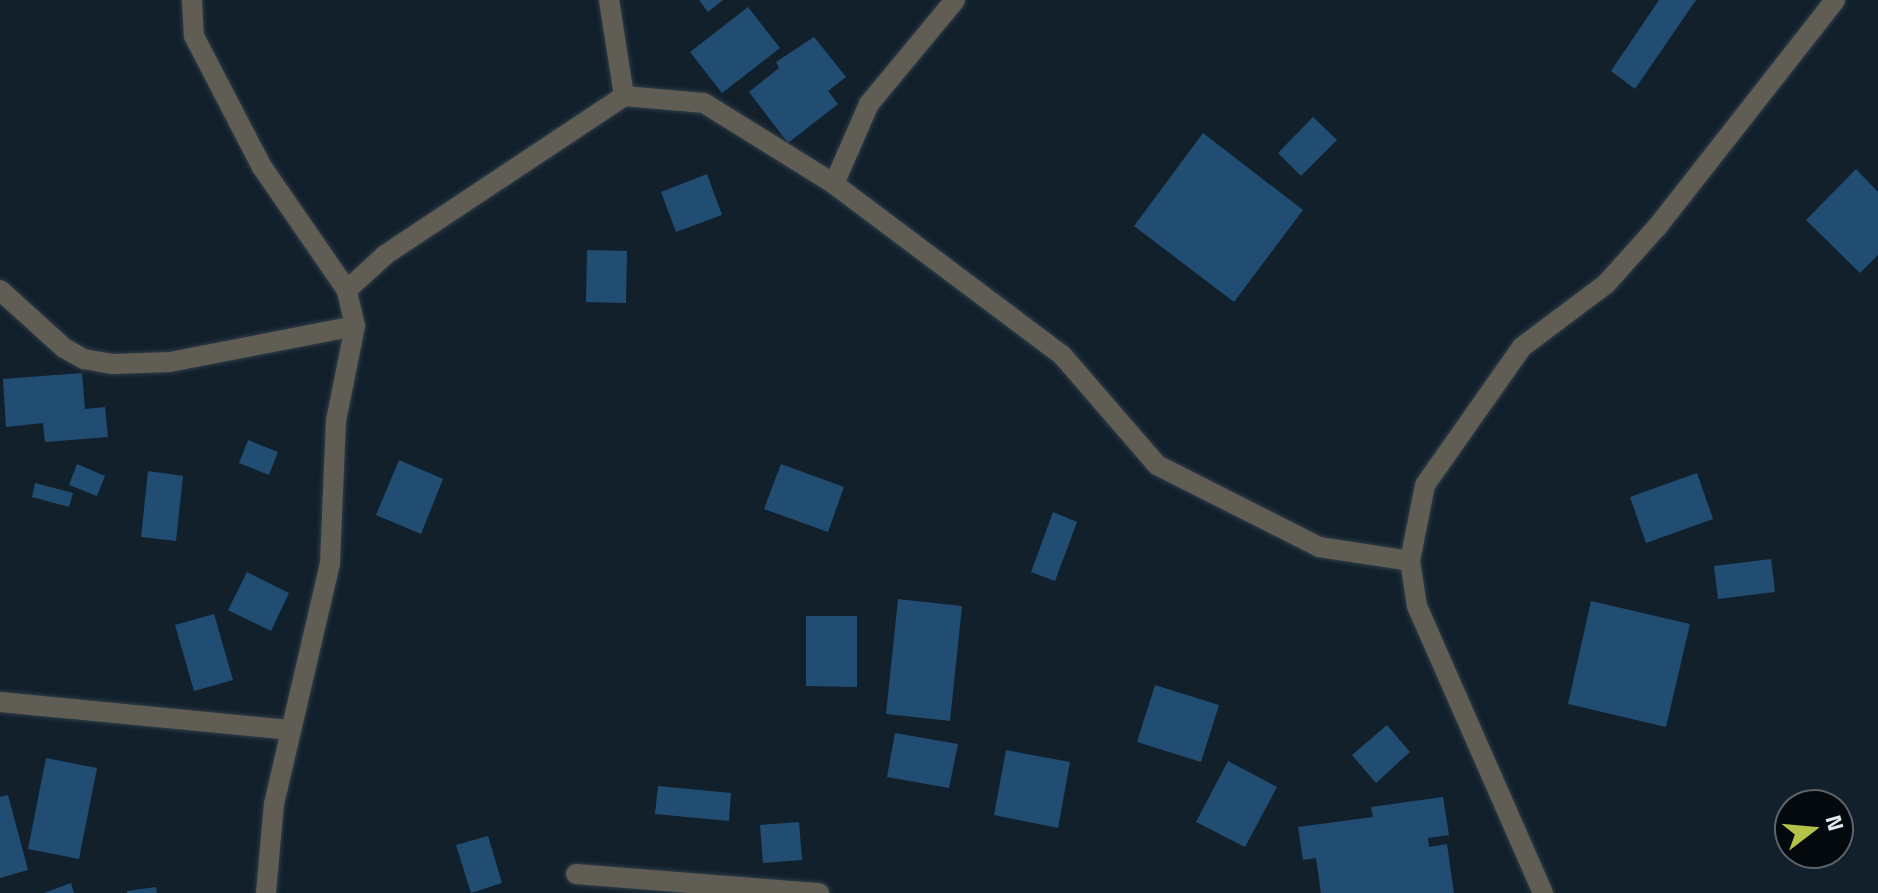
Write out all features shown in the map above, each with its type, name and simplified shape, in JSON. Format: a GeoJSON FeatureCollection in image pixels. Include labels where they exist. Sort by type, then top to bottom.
{"type":"FeatureCollection","features":[{"type":"Feature","properties":{"kind":"street"},"geometry":{"type":"LineString","coordinates":[[192,0],[194,36],[262,167],[347,290],[355,326],[336,421],[330,563],[274,804],[266,893]]}},
{"type":"Feature","properties":{"kind":"street"},"geometry":{"type":"LineString","coordinates":[[609,0],[624,96]]}},
{"type":"Feature","properties":{"kind":"street"},"geometry":{"type":"LineString","coordinates":[[834,184],[869,104],[955,0]]}},
{"type":"Feature","properties":{"kind":"street"},"geometry":{"type":"LineString","coordinates":[[1543,893],[1417,606],[1410,561],[1425,485],[1481,399],[1522,347],[1606,284],[1658,226],[1835,0]]}},
{"type":"Feature","properties":{"kind":"street"},"geometry":{"type":"LineString","coordinates":[[347,290],[385,255],[624,96],[704,103],[834,184],[1062,355],[1157,465],[1319,547],[1410,561]]}},
{"type":"Feature","properties":{"kind":"street"},"geometry":{"type":"LineString","coordinates":[[0,290],[64,348],[84,359],[113,364],[170,362],[355,326]]}},
{"type":"Feature","properties":{"kind":"street"},"geometry":{"type":"LineString","coordinates":[[0,702],[290,730]]}},
{"type":"Feature","properties":{"kind":"street"},"geometry":{"type":"LineString","coordinates":[[576,874],[819,893]]}},
{"type":"Feature","properties":{"kind":"building"},"geometry":{"type":"Polygon","coordinates":[[[699,0],[723,0],[708,12],[699,0]]]}},
{"type":"Feature","properties":{"kind":"building"},"geometry":{"type":"Polygon","coordinates":[[[1659,0],[1696,0],[1635,89],[1611,71],[1659,0]]]}},
{"type":"Feature","properties":{"kind":"building"},"geometry":{"type":"Polygon","coordinates":[[[748,7],[780,48],[722,93],[690,52],[748,7]]]}},
{"type":"Feature","properties":{"kind":"building"},"geometry":{"type":"Polygon","coordinates":[[[814,37],[846,77],[828,91],[838,104],[788,143],[749,92],[779,68],[776,62],[814,37]]]}},
{"type":"Feature","properties":{"kind":"building"},"geometry":{"type":"Polygon","coordinates":[[[1313,117],[1337,140],[1301,176],[1278,153],[1313,117]]]}},
{"type":"Feature","properties":{"kind":"building"},"geometry":{"type":"Polygon","coordinates":[[[1203,133],[1303,210],[1234,302],[1134,226],[1203,133]]]}},
{"type":"Feature","properties":{"kind":"building"},"geometry":{"type":"Polygon","coordinates":[[[1856,169],[1878,192],[1878,255],[1860,273],[1806,220],[1856,169]]]}},
{"type":"Feature","properties":{"kind":"building"},"geometry":{"type":"Polygon","coordinates":[[[707,174],[722,215],[676,232],[661,192],[707,174]]]}},
{"type":"Feature","properties":{"kind":"building"},"geometry":{"type":"Polygon","coordinates":[[[587,250],[627,251],[626,303],[586,302],[587,250]]]}},
{"type":"Feature","properties":{"kind":"building"},"geometry":{"type":"Polygon","coordinates":[[[82,373],[85,409],[105,407],[108,437],[45,442],[43,423],[6,427],[3,379],[82,373]]]}},
{"type":"Feature","properties":{"kind":"building"},"geometry":{"type":"Polygon","coordinates":[[[248,440],[278,452],[269,475],[239,463],[248,440]]]}},
{"type":"Feature","properties":{"kind":"building"},"geometry":{"type":"Polygon","coordinates":[[[399,460],[443,479],[421,534],[376,515],[399,460]]]}},
{"type":"Feature","properties":{"kind":"building"},"geometry":{"type":"Polygon","coordinates":[[[77,464],[105,476],[97,496],[69,485],[77,464]]]}},
{"type":"Feature","properties":{"kind":"building"},"geometry":{"type":"Polygon","coordinates":[[[781,464],[844,487],[828,532],[764,509],[781,464]]]}},
{"type":"Feature","properties":{"kind":"building"},"geometry":{"type":"Polygon","coordinates":[[[148,471],[183,476],[176,541],[141,537],[148,471]]]}},
{"type":"Feature","properties":{"kind":"building"},"geometry":{"type":"Polygon","coordinates":[[[1697,473],[1713,519],[1646,543],[1630,497],[1697,473]]]}},
{"type":"Feature","properties":{"kind":"building"},"geometry":{"type":"Polygon","coordinates":[[[35,483],[73,493],[69,507],[32,497],[35,483]]]}},
{"type":"Feature","properties":{"kind":"building"},"geometry":{"type":"Polygon","coordinates":[[[1053,512],[1077,522],[1055,581],[1031,572],[1053,512]]]}},
{"type":"Feature","properties":{"kind":"building"},"geometry":{"type":"Polygon","coordinates":[[[1771,559],[1775,592],[1718,599],[1714,566],[1771,559]]]}},
{"type":"Feature","properties":{"kind":"building"},"geometry":{"type":"Polygon","coordinates":[[[247,572],[289,593],[271,631],[228,610],[247,572]]]}},
{"type":"Feature","properties":{"kind":"building"},"geometry":{"type":"Polygon","coordinates":[[[898,599],[962,606],[950,721],[886,714],[898,599]]]}},
{"type":"Feature","properties":{"kind":"building"},"geometry":{"type":"Polygon","coordinates":[[[1591,601],[1690,624],[1666,727],[1568,704],[1591,601]]]}},
{"type":"Feature","properties":{"kind":"building"},"geometry":{"type":"Polygon","coordinates":[[[214,614],[233,680],[194,691],[175,625],[214,614]]]}},
{"type":"Feature","properties":{"kind":"building"},"geometry":{"type":"Polygon","coordinates":[[[806,616],[857,616],[857,687],[806,686],[806,616]]]}},
{"type":"Feature","properties":{"kind":"building"},"geometry":{"type":"Polygon","coordinates":[[[1155,685],[1219,705],[1201,762],[1137,742],[1155,685]]]}},
{"type":"Feature","properties":{"kind":"building"},"geometry":{"type":"Polygon","coordinates":[[[1387,725],[1410,752],[1376,783],[1352,755],[1387,725]]]}},
{"type":"Feature","properties":{"kind":"building"},"geometry":{"type":"Polygon","coordinates":[[[895,733],[958,744],[949,788],[887,777],[895,733]]]}},
{"type":"Feature","properties":{"kind":"building"},"geometry":{"type":"Polygon","coordinates":[[[1006,750],[1070,762],[1058,828],[994,815],[1006,750]]]}},
{"type":"Feature","properties":{"kind":"building"},"geometry":{"type":"Polygon","coordinates":[[[46,758],[97,768],[79,859],[28,849],[46,758]]]}},
{"type":"Feature","properties":{"kind":"building"},"geometry":{"type":"Polygon","coordinates":[[[1228,761],[1277,787],[1245,847],[1196,822],[1228,761]]]}},
{"type":"Feature","properties":{"kind":"building"},"geometry":{"type":"Polygon","coordinates":[[[658,786],[731,793],[729,821],[655,814],[658,786]]]}},
{"type":"Feature","properties":{"kind":"building"},"geometry":{"type":"Polygon","coordinates":[[[8,795],[28,870],[0,878],[0,797],[8,795]]]}},
{"type":"Feature","properties":{"kind":"building"},"geometry":{"type":"Polygon","coordinates":[[[1443,797],[1449,835],[1428,838],[1429,847],[1447,844],[1454,893],[1321,893],[1316,858],[1303,860],[1298,827],[1373,817],[1371,807],[1443,797]]]}},
{"type":"Feature","properties":{"kind":"building"},"geometry":{"type":"Polygon","coordinates":[[[799,822],[802,860],[763,863],[760,825],[799,822]]]}},
{"type":"Feature","properties":{"kind":"building"},"geometry":{"type":"Polygon","coordinates":[[[488,836],[502,883],[471,893],[456,845],[488,836]]]}},
{"type":"Feature","properties":{"kind":"building"},"geometry":{"type":"Polygon","coordinates":[[[71,883],[74,893],[44,893],[71,883]]]}},
{"type":"Feature","properties":{"kind":"building"},"geometry":{"type":"Polygon","coordinates":[[[156,887],[157,893],[127,893],[127,891],[156,887]]]}}]}
